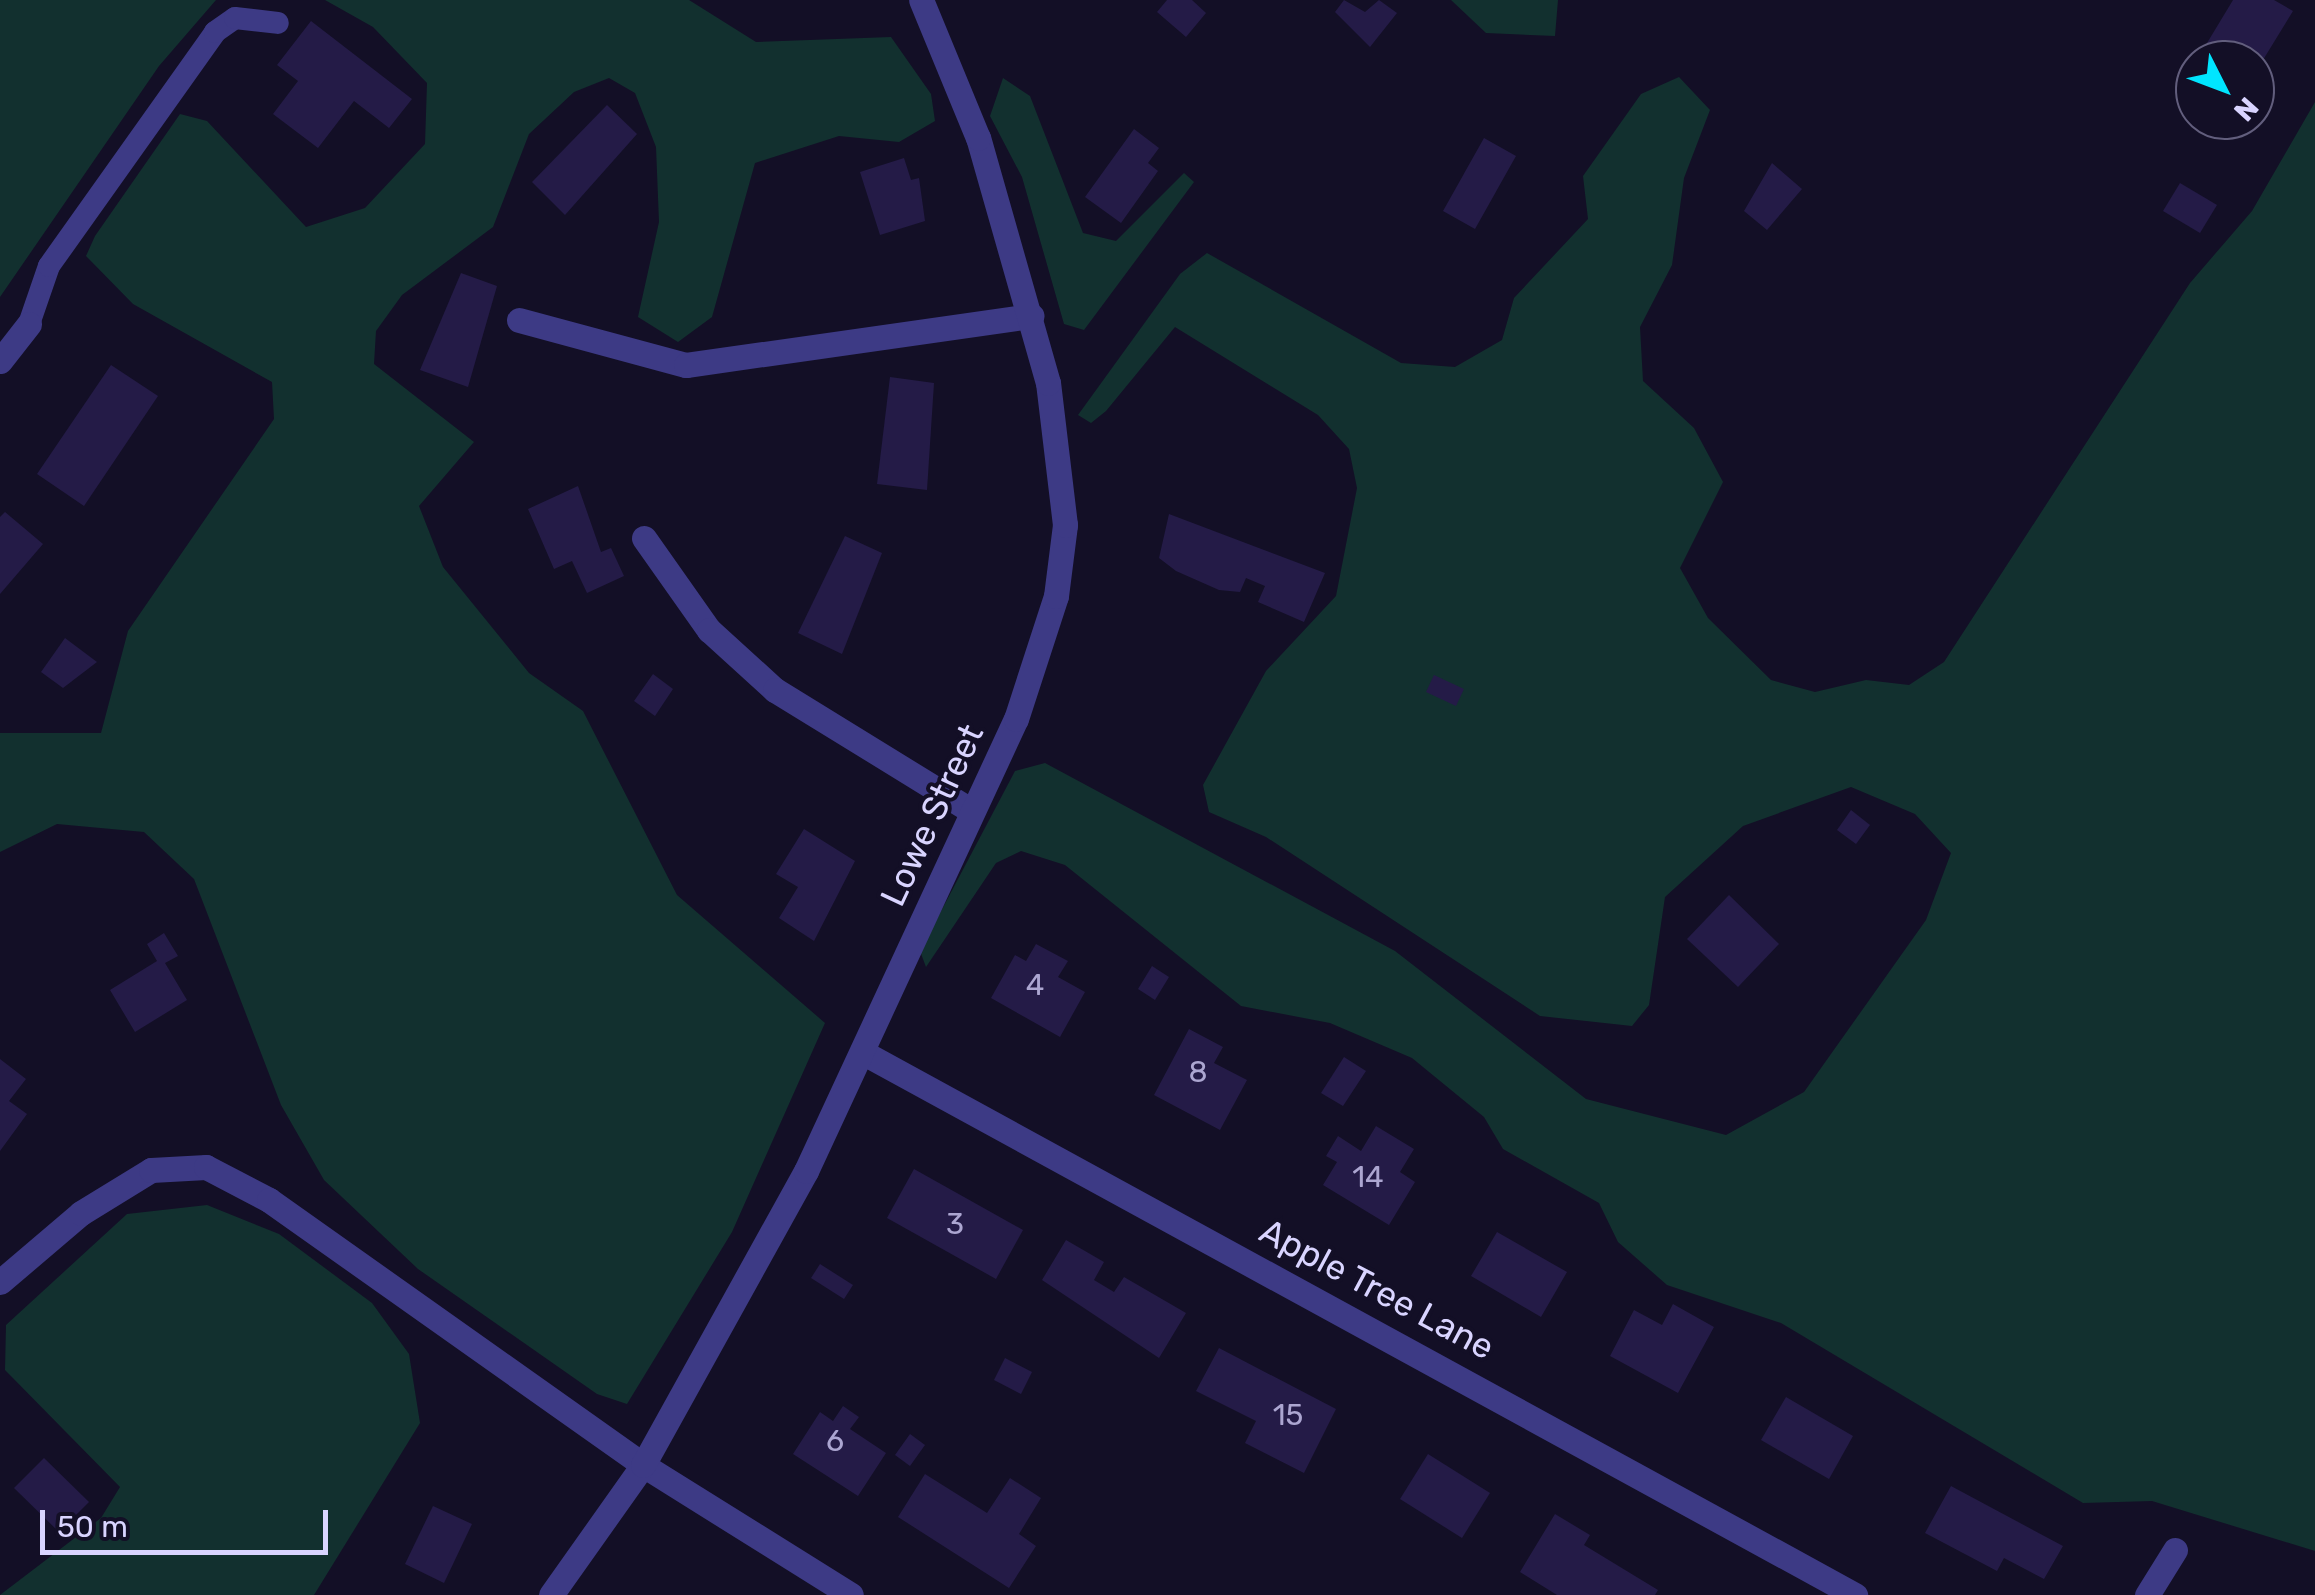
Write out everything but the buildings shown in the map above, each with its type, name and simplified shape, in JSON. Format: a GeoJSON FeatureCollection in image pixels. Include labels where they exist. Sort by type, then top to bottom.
{"type":"FeatureCollection","features":[{"type":"Feature","properties":{"kind":"street","name":"Lowe Street"},"geometry":{"type":"LineString","coordinates":[[551,1595],[642,1466],[727,1325],[862,1052],[970,810],[1016,718],[1056,596],[1065,525],[1032,316],[959,84],[922,0]]}},
{"type":"Feature","properties":{"kind":"street"},"geometry":{"type":"LineString","coordinates":[[519,320],[686,365],[1032,316]]}},
{"type":"Feature","properties":{"kind":"street"},"geometry":{"type":"LineString","coordinates":[[0,361],[29,324]]}},
{"type":"Feature","properties":{"kind":"street"},"geometry":{"type":"LineString","coordinates":[[644,538],[709,630],[775,690],[970,810]]}},
{"type":"Feature","properties":{"kind":"street","name":"Apple Tree Lane"},"geometry":{"type":"LineString","coordinates":[[862,1052],[1855,1595]]}},
{"type":"Feature","properties":{"kind":"street"},"geometry":{"type":"LineString","coordinates":[[0,1282],[81,1213],[152,1170],[206,1167],[270,1200],[642,1466],[851,1595]]}},
{"type":"Feature","properties":{"kind":"street"},"geometry":{"type":"LineString","coordinates":[[2147,1595],[2175,1550]]}},
{"type":"Feature","properties":{"kind":"lane"},"geometry":{"type":"LineString","coordinates":[[29,324],[50,266],[215,32],[235,18],[278,23]]}},
{"type":"Feature","properties":{"kind":"green space"},"geometry":{"type":"Polygon","coordinates":[[[0,0],[216,0],[159,66],[0,297],[0,0]]]}},
{"type":"Feature","properties":{"kind":"green space"},"geometry":{"type":"Polygon","coordinates":[[[325,0],[689,0],[756,42],[891,37],[931,94],[935,121],[899,142],[839,136],[755,163],[712,317],[678,342],[638,317],[659,222],[656,147],[635,93],[609,78],[574,92],[529,134],[493,227],[402,295],[376,331],[374,364],[474,442],[419,506],[443,567],[529,673],[583,711],[677,895],[825,1023],[732,1232],[627,1404],[597,1394],[418,1269],[324,1180],[281,1105],[194,879],[144,832],[57,824],[0,852],[0,733],[101,733],[128,631],[274,419],[272,382],[133,304],[86,256],[95,236],[180,114],[207,121],[306,227],[365,208],[425,144],[427,83],[373,27],[325,0]]]}},
{"type":"Feature","properties":{"kind":"green space"},"geometry":{"type":"Polygon","coordinates":[[[1451,0],[1558,0],[1555,36],[1486,33],[1451,0]]]}},
{"type":"Feature","properties":{"kind":"green space"},"geometry":{"type":"Polygon","coordinates":[[[1679,77],[1710,110],[1684,178],[1672,265],[1640,327],[1643,381],[1694,428],[1723,482],[1680,568],[1708,618],[1771,680],[1815,692],[1866,680],[1909,685],[1944,662],[2190,283],[2252,211],[2315,102],[2315,1551],[2152,1501],[2083,1503],[1781,1323],[1667,1285],[1618,1242],[1599,1203],[1503,1149],[1484,1117],[1412,1058],[1330,1023],[1241,1006],[1065,865],[1021,851],[996,863],[926,967],[920,951],[1015,771],[1045,763],[1395,951],[1586,1099],[1726,1135],[1804,1092],[1926,920],[1951,853],[1915,814],[1851,787],[1743,826],[1665,897],[1649,1005],[1632,1026],[1540,1016],[1266,837],[1209,812],[1203,785],[1266,671],[1336,596],[1357,488],[1349,449],[1318,415],[1175,327],[1106,411],[1091,423],[1078,415],[1180,274],[1207,253],[1401,363],[1455,367],[1502,340],[1514,298],[1588,219],[1583,176],[1641,94],[1679,77]]]}},
{"type":"Feature","properties":{"kind":"green space"},"geometry":{"type":"Polygon","coordinates":[[[1003,78],[1030,96],[1083,233],[1116,241],[1184,173],[1194,182],[1084,330],[1064,324],[1022,177],[990,116],[1003,78]]]}},
{"type":"Feature","properties":{"kind":"green space"},"geometry":{"type":"Polygon","coordinates":[[[207,1205],[279,1234],[372,1303],[409,1354],[420,1423],[314,1595],[0,1595],[101,1518],[120,1487],[5,1370],[6,1325],[127,1214],[207,1205]]]}}]}
